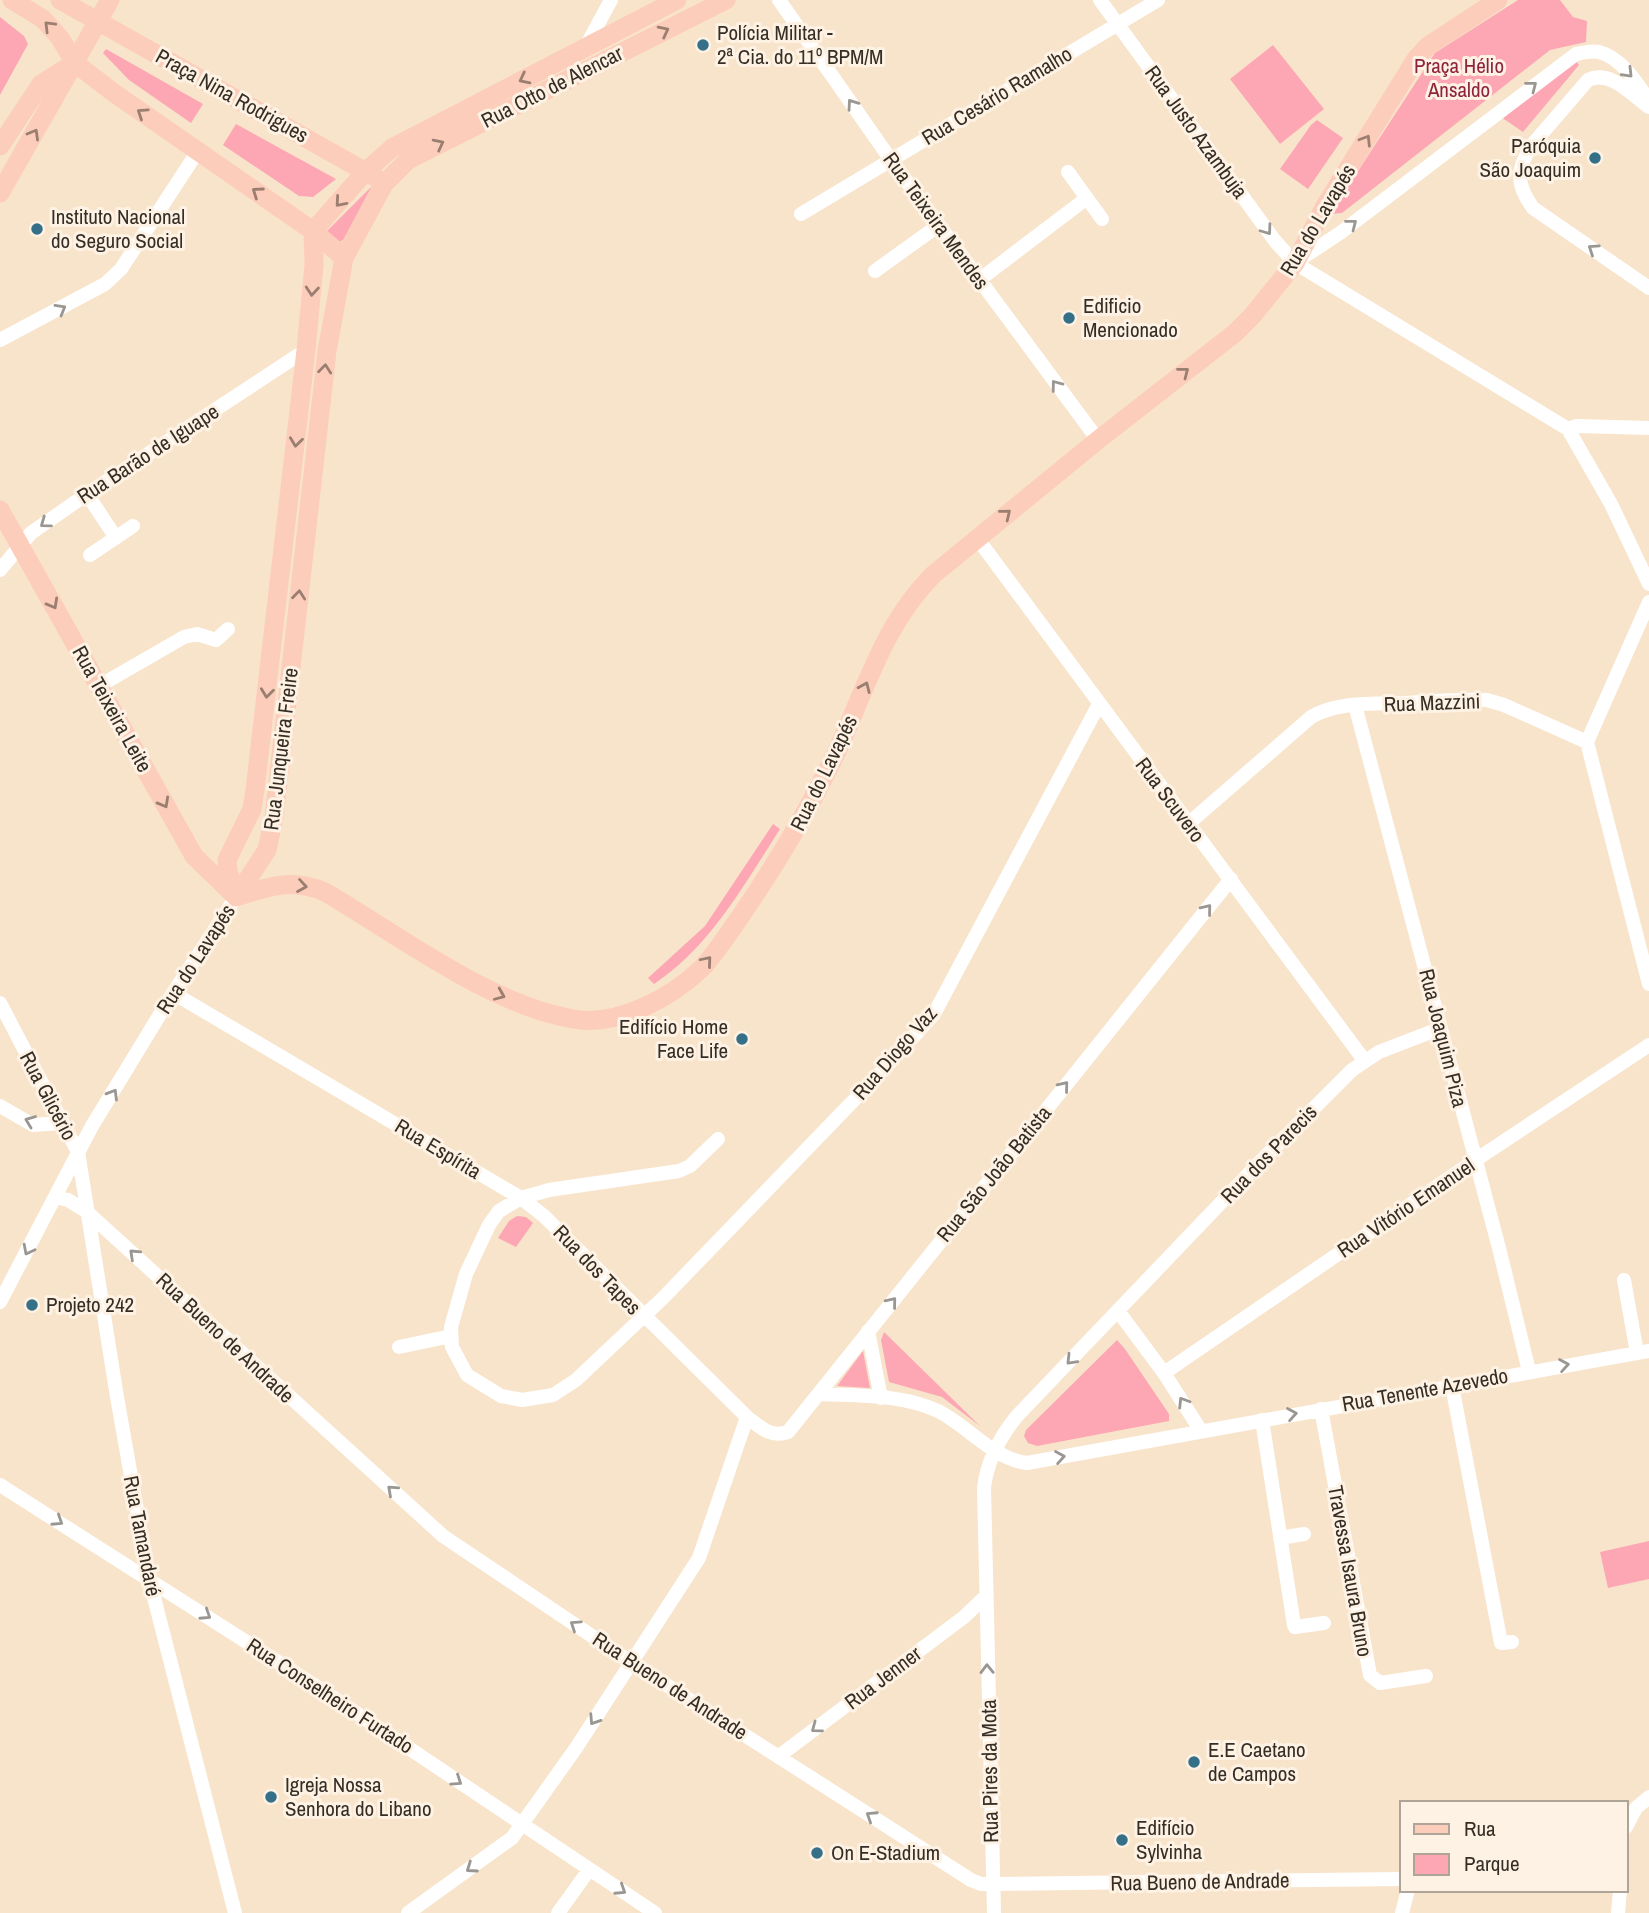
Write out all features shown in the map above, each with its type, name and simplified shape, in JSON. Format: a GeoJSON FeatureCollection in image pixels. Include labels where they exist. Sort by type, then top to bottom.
{"type":"FeatureCollection","features":[{"type":"Feature","properties":{"kind":"main road"},"geometry":{"type":"LineString","coordinates":[[12,0],[43,19],[60,38],[75,62],[114,93],[313,231],[344,258]]}},
{"type":"Feature","properties":{"kind":"main road","name":"Praça Nina Rodrigues"},"geometry":{"type":"LineString","coordinates":[[61,0],[366,171],[384,184]]}},
{"type":"Feature","properties":{"kind":"main road"},"geometry":{"type":"LineString","coordinates":[[0,193],[110,0]]}},
{"type":"Feature","properties":{"kind":"main road","name":"Rua Otto de Alencar"},"geometry":{"type":"LineString","coordinates":[[366,171],[392,148],[407,139],[677,0]]}},
{"type":"Feature","properties":{"kind":"main road","name":"Rua Otto de Alencar"},"geometry":{"type":"LineString","coordinates":[[384,184],[408,159],[726,0]]}},
{"type":"Feature","properties":{"kind":"main road","name":"Rua do Lavapés"},"geometry":{"type":"LineString","coordinates":[[236,897],[276,885],[310,886],[344,903],[495,993],[539,1011],[575,1020],[624,1014],[651,1003],[683,984],[702,967],[731,930],[786,847],[817,794],[900,614],[914,593],[977,538],[1235,333],[1295,262],[1325,206],[1416,59],[1439,38],[1498,0]]}},
{"type":"Feature","properties":{"kind":"main road"},"geometry":{"type":"LineString","coordinates":[[0,146],[41,84],[75,62]]}},
{"type":"Feature","properties":{"kind":"main road"},"geometry":{"type":"LineString","coordinates":[[0,152],[17,163]]}},
{"type":"Feature","properties":{"kind":"main road"},"geometry":{"type":"LineString","coordinates":[[313,231],[366,171]]}},
{"type":"Feature","properties":{"kind":"main road","name":"Rua Junqueira Freire"},"geometry":{"type":"LineString","coordinates":[[236,897],[267,850],[278,781],[327,351],[344,258],[384,184]]}},
{"type":"Feature","properties":{"kind":"main road","name":"Rua Junqueira Freire"},"geometry":{"type":"LineString","coordinates":[[236,897],[228,871],[228,860],[252,809],[306,350],[314,265],[313,231]]}},
{"type":"Feature","properties":{"kind":"main road","name":"Rua Teixeira Leite"},"geometry":{"type":"LineString","coordinates":[[0,510],[194,856],[236,897]]}},
{"type":"Feature","properties":{"kind":"main road"},"geometry":{"type":"LineString","coordinates":[[272,643],[294,644]]}},
{"type":"Feature","properties":{"kind":"street"},"geometry":{"type":"LineString","coordinates":[[585,48],[611,0]]}},
{"type":"Feature","properties":{"kind":"street","name":"Rua Teixeira Mendes"},"geometry":{"type":"LineString","coordinates":[[779,0],[891,160],[1098,440]]}},
{"type":"Feature","properties":{"kind":"street","name":"Rua Justo Azambuja"},"geometry":{"type":"LineString","coordinates":[[1100,0],[1275,241],[1295,262],[1568,429]]}},
{"type":"Feature","properties":{"kind":"street","name":"Rua Cesário Ramalho"},"geometry":{"type":"LineString","coordinates":[[801,214],[1157,0]]}},
{"type":"Feature","properties":{"kind":"street"},"geometry":{"type":"LineString","coordinates":[[1295,262],[1340,233],[1576,54],[1599,52],[1629,73],[1649,101]]}},
{"type":"Feature","properties":{"kind":"street"},"geometry":{"type":"LineString","coordinates":[[1649,107],[1605,76],[1595,76],[1588,80],[1524,156],[1519,181],[1533,208],[1649,288]]}},
{"type":"Feature","properties":{"kind":"street"},"geometry":{"type":"LineString","coordinates":[[0,340],[104,284],[121,270],[198,151]]}},
{"type":"Feature","properties":{"kind":"street"},"geometry":{"type":"LineString","coordinates":[[1068,172],[1101,219]]}},
{"type":"Feature","properties":{"kind":"street"},"geometry":{"type":"LineString","coordinates":[[979,280],[1087,198]]}},
{"type":"Feature","properties":{"kind":"street"},"geometry":{"type":"LineString","coordinates":[[874,271],[939,225]]}},
{"type":"Feature","properties":{"kind":"street","name":"Rua Barão de Iguape"},"geometry":{"type":"LineString","coordinates":[[0,570],[31,533],[306,350]]}},
{"type":"Feature","properties":{"kind":"street"},"geometry":{"type":"LineString","coordinates":[[1649,428],[1577,426],[1568,429],[1611,504],[1649,584]]}},
{"type":"Feature","properties":{"kind":"street"},"geometry":{"type":"LineString","coordinates":[[87,494],[116,538]]}},
{"type":"Feature","properties":{"kind":"street"},"geometry":{"type":"LineString","coordinates":[[90,555],[133,526]]}},
{"type":"Feature","properties":{"kind":"street","name":"Rua Scuvero"},"geometry":{"type":"LineString","coordinates":[[977,538],[1364,1060]]}},
{"type":"Feature","properties":{"kind":"street"},"geometry":{"type":"LineString","coordinates":[[1649,602],[1587,742],[1649,984]]}},
{"type":"Feature","properties":{"kind":"street"},"geometry":{"type":"LineString","coordinates":[[99,686],[184,637],[197,634],[216,640],[229,629]]}},
{"type":"Feature","properties":{"kind":"street","name":"Rua Mazzini"},"geometry":{"type":"LineString","coordinates":[[1188,824],[1321,711],[1355,705],[1487,700],[1587,742]]}},
{"type":"Feature","properties":{"kind":"street","name":"Rua Diogo Vaz"},"geometry":{"type":"LineString","coordinates":[[645,1317],[934,1014],[1099,704]]}},
{"type":"Feature","properties":{"kind":"street","name":"Rua Joaquim Piza"},"geometry":{"type":"LineString","coordinates":[[1355,705],[1529,1371]]}},
{"type":"Feature","properties":{"kind":"street","name":"Rua São João Batista"},"geometry":{"type":"LineString","coordinates":[[645,1317],[747,1417],[774,1435],[788,1433],[1231,879]]}},
{"type":"Feature","properties":{"kind":"street","name":"Rua do Lavapés"},"geometry":{"type":"LineString","coordinates":[[0,1302],[92,1126],[173,993],[236,897]]}},
{"type":"Feature","properties":{"kind":"street","name":"Rua Espírita"},"geometry":{"type":"LineString","coordinates":[[173,993],[521,1198]]}},
{"type":"Feature","properties":{"kind":"street","name":"Rua Glicério"},"geometry":{"type":"LineString","coordinates":[[0,1003],[78,1152]]}},
{"type":"Feature","properties":{"kind":"street","name":"Rua dos Parecis"},"geometry":{"type":"LineString","coordinates":[[995,1450],[1017,1416],[1257,1165],[1364,1060],[1441,1028]]}},
{"type":"Feature","properties":{"kind":"street","name":"Rua Vitório Emanuel"},"geometry":{"type":"LineString","coordinates":[[1164,1373],[1649,1045]]}},
{"type":"Feature","properties":{"kind":"street"},"geometry":{"type":"LineString","coordinates":[[0,1106],[33,1125],[64,1126],[78,1130],[92,1126]]}},
{"type":"Feature","properties":{"kind":"street"},"geometry":{"type":"LineString","coordinates":[[399,1347],[451,1336],[455,1308],[463,1285],[489,1225],[499,1211],[521,1198],[549,1190],[679,1171],[690,1166],[718,1139]]}},
{"type":"Feature","properties":{"kind":"street","name":"Rua Tamandaré"},"geometry":{"type":"LineString","coordinates":[[78,1152],[149,1578],[235,1913]]}},
{"type":"Feature","properties":{"kind":"street","name":"Rua Bueno de Andrade"},"geometry":{"type":"LineString","coordinates":[[55,1197],[68,1200],[86,1211],[443,1536],[632,1663],[971,1880],[981,1884],[993,1884],[1400,1879]]}},
{"type":"Feature","properties":{"kind":"street","name":"Rua dos Tapes"},"geometry":{"type":"LineString","coordinates":[[451,1336],[457,1360],[467,1375],[483,1387],[501,1396],[522,1400],[539,1399],[553,1395],[576,1380],[645,1317],[544,1216],[521,1198]]}},
{"type":"Feature","properties":{"kind":"street"},"geometry":{"type":"LineString","coordinates":[[0,1270],[13,1279]]}},
{"type":"Feature","properties":{"kind":"street"},"geometry":{"type":"LineString","coordinates":[[1624,1280],[1643,1352]]}},
{"type":"Feature","properties":{"kind":"street"},"geometry":{"type":"LineString","coordinates":[[1118,1311],[1164,1373],[1201,1431]]}},
{"type":"Feature","properties":{"kind":"street"},"geometry":{"type":"LineString","coordinates":[[868,1331],[881,1398]]}},
{"type":"Feature","properties":{"kind":"street","name":"Rua Tenente Azevedo"},"geometry":{"type":"LineString","coordinates":[[819,1394],[911,1402],[936,1410],[1010,1459],[1027,1463],[1643,1352]]}},
{"type":"Feature","properties":{"kind":"street"},"geometry":{"type":"LineString","coordinates":[[1452,1386],[1501,1643],[1512,1642]]}},
{"type":"Feature","properties":{"kind":"street","name":"Travessa Isaura Bruno"},"geometry":{"type":"LineString","coordinates":[[1321,1409],[1370,1675],[1380,1683],[1426,1676]]}},
{"type":"Feature","properties":{"kind":"street"},"geometry":{"type":"LineString","coordinates":[[408,1913],[504,1845],[523,1825],[699,1558],[747,1417]]}},
{"type":"Feature","properties":{"kind":"street"},"geometry":{"type":"LineString","coordinates":[[1262,1420],[1294,1626],[1324,1623]]}},
{"type":"Feature","properties":{"kind":"street","name":"Rua Pires da Mota"},"geometry":{"type":"LineString","coordinates":[[994,1913],[984,1488],[985,1475],[995,1450]]}},
{"type":"Feature","properties":{"kind":"street","name":"Rua Conselheiro Furtado"},"geometry":{"type":"LineString","coordinates":[[0,1485],[325,1692],[655,1913]]}},
{"type":"Feature","properties":{"kind":"street"},"geometry":{"type":"LineString","coordinates":[[1280,1538],[1304,1534]]}},
{"type":"Feature","properties":{"kind":"street","name":"Rua Jenner"},"geometry":{"type":"LineString","coordinates":[[779,1756],[964,1617],[986,1596]]}},
{"type":"Feature","properties":{"kind":"street"},"geometry":{"type":"LineString","coordinates":[[964,1617],[986,1629]]}},
{"type":"Feature","properties":{"kind":"street"},"geometry":{"type":"LineString","coordinates":[[1628,1823],[1636,1808],[1649,1797]]}},
{"type":"Feature","properties":{"kind":"street"},"geometry":{"type":"LineString","coordinates":[[558,1913],[589,1870]]}},
{"type":"Feature","properties":{"kind":"street"},"geometry":{"type":"LineString","coordinates":[[1402,1913],[1407,1892]]}},
{"type":"Feature","properties":{"kind":"street"},"geometry":{"type":"LineString","coordinates":[[1618,1913],[1620,1892]]}},
{"type":"Feature","properties":{"kind":"green space","name":"Praça Hélio Ansaldo"},"geometry":{"type":"Polygon","coordinates":[[[1518,0],[1560,0],[1573,17],[1587,21],[1586,42],[1550,50],[1342,213],[1330,214],[1435,53],[1518,0]]]}},
{"type":"Feature","properties":{"kind":"green space"},"geometry":{"type":"Polygon","coordinates":[[[0,17],[24,36],[28,44],[0,95],[0,17]]]}},
{"type":"Feature","properties":{"kind":"green space"},"geometry":{"type":"Polygon","coordinates":[[[1273,45],[1324,109],[1280,144],[1230,79],[1273,45]]]}},
{"type":"Feature","properties":{"kind":"green space"},"geometry":{"type":"Polygon","coordinates":[[[106,49],[203,104],[191,123],[129,80],[103,53],[106,49]]]}},
{"type":"Feature","properties":{"kind":"green space"},"geometry":{"type":"Polygon","coordinates":[[[1576,61],[1579,65],[1523,132],[1498,115],[1576,61]]]}},
{"type":"Feature","properties":{"kind":"green space"},"geometry":{"type":"Polygon","coordinates":[[[1317,120],[1343,138],[1308,189],[1280,169],[1317,120]]]}},
{"type":"Feature","properties":{"kind":"green space"},"geometry":{"type":"Polygon","coordinates":[[[236,124],[336,179],[313,197],[299,196],[223,145],[236,124]]]}},
{"type":"Feature","properties":{"kind":"green space"},"geometry":{"type":"Polygon","coordinates":[[[372,186],[344,239],[340,242],[327,231],[372,186]]]}},
{"type":"Feature","properties":{"kind":"green space"},"geometry":{"type":"Polygon","coordinates":[[[773,824],[780,829],[725,914],[692,952],[654,984],[648,978],[705,926],[773,824]]]}},
{"type":"Feature","properties":{"kind":"green space"},"geometry":{"type":"Polygon","coordinates":[[[517,1216],[526,1217],[533,1223],[516,1247],[498,1238],[509,1221],[517,1216]]]}},
{"type":"Feature","properties":{"kind":"green space"},"geometry":{"type":"Polygon","coordinates":[[[884,1332],[980,1426],[942,1397],[889,1382],[881,1340],[884,1332]]]}},
{"type":"Feature","properties":{"kind":"green space"},"geometry":{"type":"Polygon","coordinates":[[[1117,1340],[1169,1414],[1169,1421],[1037,1446],[1028,1443],[1024,1436],[1026,1430],[1117,1340]]]}},
{"type":"Feature","properties":{"kind":"green space"},"geometry":{"type":"Polygon","coordinates":[[[863,1351],[870,1388],[837,1386],[863,1351]]]}},
{"type":"Feature","properties":{"kind":"green space"},"geometry":{"type":"Polygon","coordinates":[[[1649,1541],[1649,1579],[1608,1588],[1600,1552],[1649,1541]]]}},
{"type":"Feature","properties":{"kind":"place","name":"Polícia Militar - 2ª Cia. do 11º BPM/M"},"geometry":{"type":"Point","coordinates":[703,45]}},
{"type":"Feature","properties":{"kind":"place","name":"Paróquia São Joaquim"},"geometry":{"type":"Point","coordinates":[1595,158]}},
{"type":"Feature","properties":{"kind":"place","name":"Instituto Nacional do Seguro Social"},"geometry":{"type":"Point","coordinates":[37,229]}},
{"type":"Feature","properties":{"kind":"place","name":"Edificio Mencionado"},"geometry":{"type":"Point","coordinates":[1069,318]}},
{"type":"Feature","properties":{"kind":"place","name":"Edifício Home Face Life"},"geometry":{"type":"Point","coordinates":[742,1039]}},
{"type":"Feature","properties":{"kind":"place","name":"Projeto 242"},"geometry":{"type":"Point","coordinates":[32,1305]}},
{"type":"Feature","properties":{"kind":"place","name":"E.E Caetano de Campos"},"geometry":{"type":"Point","coordinates":[1194,1762]}},
{"type":"Feature","properties":{"kind":"place","name":"Igreja Nossa Senhora do Libano"},"geometry":{"type":"Point","coordinates":[271,1797]}},
{"type":"Feature","properties":{"kind":"place","name":"Edifício Sylvinha"},"geometry":{"type":"Point","coordinates":[1122,1840]}},
{"type":"Feature","properties":{"kind":"place","name":"On E-Stadium"},"geometry":{"type":"Point","coordinates":[817,1853]}}]}
